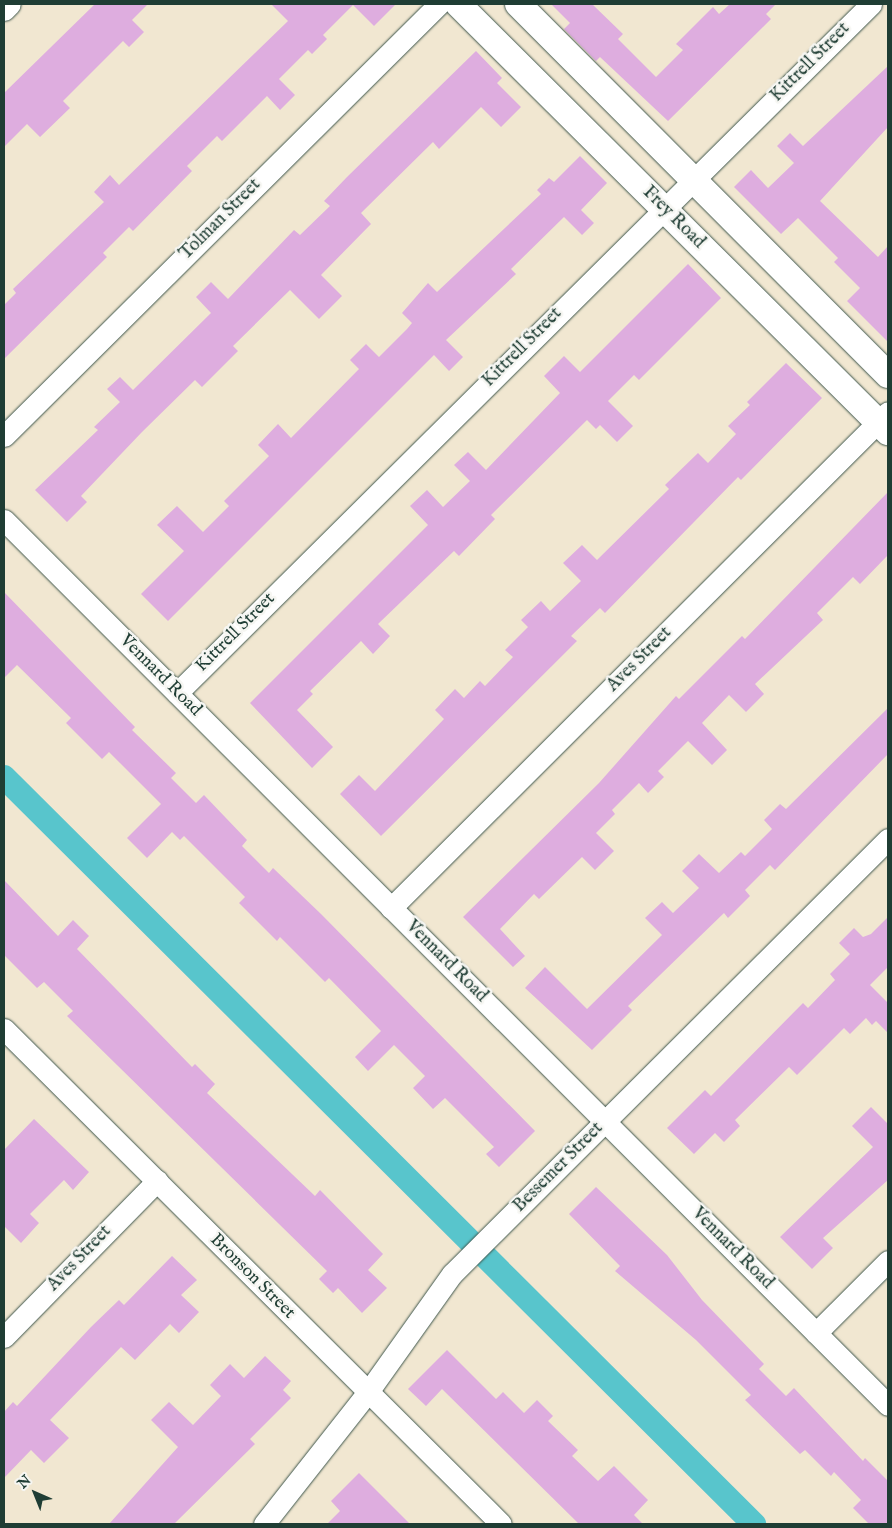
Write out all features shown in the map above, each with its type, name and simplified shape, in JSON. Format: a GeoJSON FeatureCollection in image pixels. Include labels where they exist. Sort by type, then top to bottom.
{"type":"FeatureCollection","features":[{"type":"Feature","properties":{"kind":"street"},"geometry":{"type":"LineString","coordinates":[[4,10],[10,4]]}},
{"type":"Feature","properties":{"kind":"street","name":"Tolman Street"},"geometry":{"type":"LineString","coordinates":[[4,436],[439,4]]}},
{"type":"Feature","properties":{"kind":"street","name":"Frey Road"},"geometry":{"type":"LineString","coordinates":[[458,4],[664,209],[885,422]]}},
{"type":"Feature","properties":{"kind":"street"},"geometry":{"type":"LineString","coordinates":[[518,4],[888,375]]}},
{"type":"Feature","properties":{"kind":"street","name":"Kittrell Street"},"geometry":{"type":"LineString","coordinates":[[176,693],[871,4]]}},
{"type":"Feature","properties":{"kind":"street","name":"Aves Street"},"geometry":{"type":"LineString","coordinates":[[391,908],[885,422]]}},
{"type":"Feature","properties":{"kind":"street","name":"Vennard Road"},"geometry":{"type":"LineString","coordinates":[[4,520],[888,1405]]}},
{"type":"Feature","properties":{"kind":"street","name":"Bessemer Street"},"geometry":{"type":"LineString","coordinates":[[264,1524],[368,1392],[452,1274],[488,1235],[605,1122],[888,839]]}},
{"type":"Feature","properties":{"kind":"street","name":"Bronson Street"},"geometry":{"type":"LineString","coordinates":[[4,1029],[501,1524]]}},
{"type":"Feature","properties":{"kind":"street","name":"Aves Street"},"geometry":{"type":"LineString","coordinates":[[4,1337],[157,1181]]}},
{"type":"Feature","properties":{"kind":"street"},"geometry":{"type":"LineString","coordinates":[[816,1333],[888,1261]]}},
{"type":"Feature","properties":{"kind":"building"},"geometry":{"type":"Polygon","coordinates":[[[95,4],[148,4],[132,20],[144,32],[129,47],[123,41],[63,101],[70,108],[40,137],[27,124],[4,147],[4,93],[95,4]]]}},
{"type":"Feature","properties":{"kind":"building"},"geometry":{"type":"Polygon","coordinates":[[[271,4],[396,4],[374,26],[353,5],[323,35],[327,39],[312,54],[308,50],[279,79],[295,95],[280,110],[267,96],[222,141],[217,136],[187,166],[192,171],[133,231],[129,227],[103,253],[107,257],[4,359],[4,305],[16,293],[13,289],[104,202],[94,192],[110,175],[119,185],[288,21],[271,4]]]}},
{"type":"Feature","properties":{"kind":"building"},"geometry":{"type":"Polygon","coordinates":[[[551,4],[592,4],[623,34],[618,39],[656,77],[683,50],[676,44],[713,7],[719,14],[730,4],[776,4],[766,14],[771,19],[668,121],[600,57],[596,61],[564,29],[570,23],[551,4]]]}},
{"type":"Feature","properties":{"kind":"building"},"geometry":{"type":"Polygon","coordinates":[[[476,51],[502,78],[497,83],[521,107],[501,127],[481,107],[439,149],[433,142],[361,213],[371,224],[321,275],[342,296],[319,319],[290,290],[233,346],[238,351],[202,387],[195,380],[142,432],[81,496],[87,502],[67,522],[35,490],[98,430],[94,427],[120,402],[107,389],[120,377],[133,390],[211,313],[196,297],[211,282],[228,299],[294,230],[300,235],[330,206],[324,201],[476,51]]]}},
{"type":"Feature","properties":{"kind":"building"},"geometry":{"type":"Polygon","coordinates":[[[888,66],[888,127],[820,201],[878,257],[888,246],[888,342],[847,301],[860,288],[834,262],[838,258],[798,218],[781,234],[734,187],[751,170],[768,188],[794,163],[777,146],[790,133],[803,146],[888,66]]]}},
{"type":"Feature","properties":{"kind":"building"},"geometry":{"type":"Polygon","coordinates":[[[580,156],[607,183],[581,210],[594,223],[582,235],[564,217],[511,269],[516,274],[446,340],[463,357],[449,371],[434,355],[168,621],[141,594],[184,551],[157,525],[177,506],[203,532],[229,506],[224,501],[269,456],[258,445],[278,424],[291,438],[359,369],[350,360],[366,344],[379,357],[407,329],[412,323],[402,313],[428,283],[437,292],[541,194],[537,190],[549,178],[554,182],[580,156]]]}},
{"type":"Feature","properties":{"kind":"building"},"geometry":{"type":"Polygon","coordinates":[[[688,264],[721,298],[639,380],[634,375],[608,401],[633,426],[617,442],[600,425],[596,429],[587,420],[491,515],[495,519],[459,556],[454,551],[378,624],[390,636],[373,654],[361,641],[310,691],[313,694],[297,710],[333,747],[312,768],[250,703],[428,525],[410,506],[427,490],[443,507],[470,481],[454,465],[468,452],[486,470],[560,393],[544,376],[564,356],[580,372],[688,264]]]}},
{"type":"Feature","properties":{"kind":"building"},"geometry":{"type":"Polygon","coordinates":[[[786,363],[822,398],[741,480],[738,477],[605,613],[600,608],[571,636],[577,641],[381,836],[340,794],[359,775],[375,791],[444,719],[435,710],[455,689],[464,698],[480,681],[485,686],[513,657],[505,650],[528,627],[521,620],[541,601],[550,611],[581,581],[563,563],[582,545],[597,560],[669,489],[665,485],[698,453],[708,463],[736,434],[728,426],[750,405],[747,402],[786,363]]]}},
{"type":"Feature","properties":{"kind":"building"},"geometry":{"type":"Polygon","coordinates":[[[888,492],[888,555],[860,584],[853,577],[817,613],[823,620],[755,684],[764,694],[746,712],[729,695],[702,723],[727,750],[712,765],[688,741],[658,771],[664,777],[648,793],[639,783],[612,810],[615,814],[596,833],[614,851],[595,870],[582,857],[539,899],[534,894],[500,929],[525,956],[513,967],[463,917],[599,783],[676,696],[679,699],[742,636],[745,639],[888,492]]]}},
{"type":"Feature","properties":{"kind":"building"},"geometry":{"type":"Polygon","coordinates":[[[4,592],[135,727],[132,730],[176,773],[171,778],[196,803],[204,795],[247,840],[242,846],[269,873],[273,868],[321,914],[535,1131],[499,1167],[486,1154],[494,1147],[445,1098],[433,1109],[413,1088],[425,1076],[394,1045],[368,1071],[355,1057],[381,1031],[329,978],[325,982],[280,937],[277,941],[239,903],[245,897],[184,836],[180,840],[172,832],[147,858],[127,838],[161,804],[109,752],[102,759],[66,723],[71,718],[17,665],[4,678],[4,592]]]}},
{"type":"Feature","properties":{"kind":"building"},"geometry":{"type":"Polygon","coordinates":[[[888,708],[888,754],[775,870],[770,865],[745,890],[750,896],[728,918],[724,913],[628,1006],[632,1010],[592,1050],[525,988],[545,967],[587,1009],[662,935],[645,918],[662,902],[673,913],[699,888],[682,871],[699,854],[719,873],[741,852],[745,856],[772,829],[764,820],[780,804],[786,809],[888,708]]]}},
{"type":"Feature","properties":{"kind":"building"},"geometry":{"type":"Polygon","coordinates":[[[4,880],[58,936],[73,920],[89,936],[77,949],[192,1067],[195,1064],[215,1084],[207,1093],[315,1196],[320,1190],[383,1254],[368,1270],[387,1288],[362,1313],[338,1288],[333,1293],[319,1279],[327,1271],[67,1016],[73,1011],[44,982],[37,988],[4,955],[4,880]]]}},
{"type":"Feature","properties":{"kind":"building"},"geometry":{"type":"Polygon","coordinates":[[[888,917],[888,967],[870,985],[888,1003],[888,1033],[876,1021],[872,1025],[866,1018],[850,1034],[844,1028],[797,1075],[789,1067],[735,1120],[740,1126],[724,1142],[715,1133],[694,1154],[667,1128],[705,1090],[711,1096],[803,1003],[808,1008],[835,980],[830,974],[850,954],[839,943],[854,928],[863,937],[871,934],[888,917]]]}},
{"type":"Feature","properties":{"kind":"building"},"geometry":{"type":"Polygon","coordinates":[[[871,1107],[888,1124],[888,1180],[823,1238],[833,1248],[812,1269],[780,1237],[873,1147],[852,1126],[871,1107]]]}},
{"type":"Feature","properties":{"kind":"building"},"geometry":{"type":"Polygon","coordinates":[[[34,1119],[89,1172],[73,1190],[64,1180],[30,1214],[39,1223],[21,1243],[4,1226],[4,1150],[34,1119]]]}},
{"type":"Feature","properties":{"kind":"building"},"geometry":{"type":"Polygon","coordinates":[[[596,1187],[667,1255],[702,1300],[764,1364],[759,1369],[786,1396],[794,1388],[863,1461],[865,1458],[888,1481],[888,1524],[869,1524],[853,1508],[861,1500],[834,1472],[831,1476],[805,1450],[800,1454],[745,1400],[751,1395],[696,1340],[615,1271],[620,1266],[569,1214],[596,1187]]]}},
{"type":"Feature","properties":{"kind":"building"},"geometry":{"type":"Polygon","coordinates":[[[172,1256],[197,1280],[181,1295],[199,1312],[179,1333],[170,1324],[135,1360],[121,1347],[50,1420],[69,1438],[44,1463],[31,1450],[4,1478],[4,1412],[13,1402],[17,1406],[91,1327],[119,1300],[124,1305],[172,1256]]]}},
{"type":"Feature","properties":{"kind":"building"},"geometry":{"type":"Polygon","coordinates":[[[447,1350],[496,1399],[503,1392],[524,1413],[537,1400],[553,1416],[548,1421],[578,1450],[572,1456],[598,1481],[614,1466],[648,1500],[634,1515],[643,1524],[579,1524],[442,1389],[426,1406],[408,1389],[447,1350]]]}},
{"type":"Feature","properties":{"kind":"building"},"geometry":{"type":"Polygon","coordinates":[[[265,1356],[291,1381],[283,1390],[291,1398],[250,1439],[255,1444],[174,1524],[109,1524],[178,1447],[151,1420],[169,1402],[193,1425],[221,1396],[210,1385],[230,1364],[244,1378],[265,1356]]]}},
{"type":"Feature","properties":{"kind":"building"},"geometry":{"type":"Polygon","coordinates":[[[359,1473],[410,1524],[327,1524],[340,1511],[331,1501],[359,1473]]]}},
{"type":"Feature","properties":{"kind":"waterway"},"geometry":{"type":"LineString","coordinates":[[4,777],[754,1524]]}}]}
